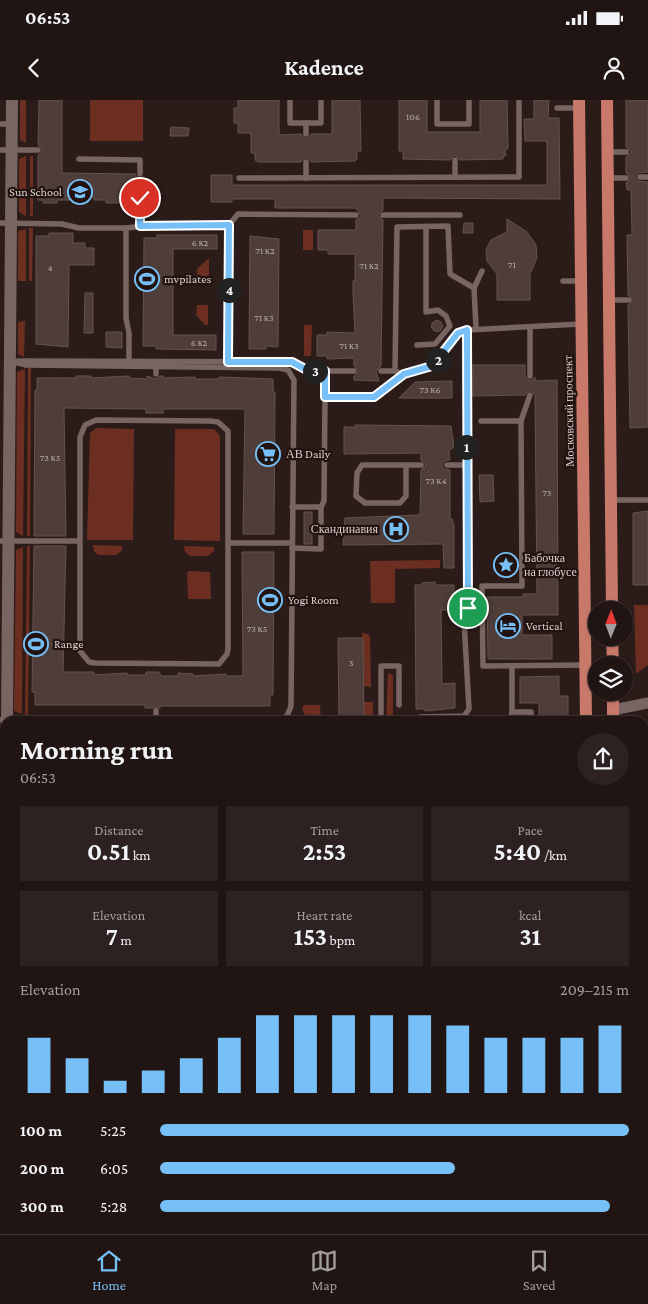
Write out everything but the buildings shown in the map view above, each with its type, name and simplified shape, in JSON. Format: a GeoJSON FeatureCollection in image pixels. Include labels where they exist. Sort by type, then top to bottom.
{"type":"FeatureCollection","features":[{"type":"Feature","properties":{"kind":"main road"},"geometry":{"type":"LineString","coordinates":[[607,100],[612,601]]}},
{"type":"Feature","properties":{"kind":"main road","name":"Московский проспект"},"geometry":{"type":"LineString","coordinates":[[579,104],[586,716]]}},
{"type":"Feature","properties":{"kind":"main road"},"geometry":{"type":"LineString","coordinates":[[613,701],[613,716]]}},
{"type":"Feature","properties":{"kind":"street"},"geometry":{"type":"LineString","coordinates":[[4,716],[6,224],[8,198],[6,124],[12,100]]}},
{"type":"Feature","properties":{"kind":"street"},"geometry":{"type":"LineString","coordinates":[[613,716],[648,703]]}},
{"type":"Feature","properties":{"kind":"lane"},"geometry":{"type":"LineString","coordinates":[[290,100],[290,123],[322,123],[321,100]]}},
{"type":"Feature","properties":{"kind":"lane"},"geometry":{"type":"LineString","coordinates":[[437,100],[437,124],[469,124],[469,100]]}},
{"type":"Feature","properties":{"kind":"lane"},"geometry":{"type":"LineString","coordinates":[[239,178],[519,177],[519,100]]}},
{"type":"Feature","properties":{"kind":"lane"},"geometry":{"type":"LineString","coordinates":[[557,108],[579,104]]}},
{"type":"Feature","properties":{"kind":"lane"},"geometry":{"type":"LineString","coordinates":[[306,123],[306,134]]}},
{"type":"Feature","properties":{"kind":"lane"},"geometry":{"type":"LineString","coordinates":[[454,124],[454,132]]}},
{"type":"Feature","properties":{"kind":"lane"},"geometry":{"type":"LineString","coordinates":[[6,150],[38,150]]}},
{"type":"Feature","properties":{"kind":"lane"},"geometry":{"type":"LineString","coordinates":[[607,152],[626,152]]}},
{"type":"Feature","properties":{"kind":"lane"},"geometry":{"type":"LineString","coordinates":[[79,159],[140,160],[140,174]]}},
{"type":"Feature","properties":{"kind":"lane"},"geometry":{"type":"LineString","coordinates":[[454,160],[455,177]]}},
{"type":"Feature","properties":{"kind":"lane"},"geometry":{"type":"LineString","coordinates":[[306,162],[306,178]]}},
{"type":"Feature","properties":{"kind":"lane"},"geometry":{"type":"LineString","coordinates":[[640,178],[648,177]]}},
{"type":"Feature","properties":{"kind":"lane"},"geometry":{"type":"LineString","coordinates":[[608,178],[626,178]]}},
{"type":"Feature","properties":{"kind":"lane"},"geometry":{"type":"LineString","coordinates":[[140,198],[140,226]]}},
{"type":"Feature","properties":{"kind":"lane"},"geometry":{"type":"LineString","coordinates":[[228,362],[229,225],[238,214],[356,215]]}},
{"type":"Feature","properties":{"kind":"lane"},"geometry":{"type":"LineString","coordinates":[[383,215],[460,215]]}},
{"type":"Feature","properties":{"kind":"lane"},"geometry":{"type":"LineString","coordinates":[[6,224],[126,228],[140,226],[229,225]]}},
{"type":"Feature","properties":{"kind":"lane"},"geometry":{"type":"LineString","coordinates":[[395,371],[397,227],[448,226],[450,274],[474,288]]}},
{"type":"Feature","properties":{"kind":"lane"},"geometry":{"type":"LineString","coordinates":[[417,345],[435,344],[450,326],[446,316],[438,310],[426,312],[426,227]]}},
{"type":"Feature","properties":{"kind":"lane"},"geometry":{"type":"LineString","coordinates":[[126,228],[126,318],[129,333],[129,361]]}},
{"type":"Feature","properties":{"kind":"lane"},"geometry":{"type":"LineString","coordinates":[[476,328],[474,288],[482,271]]}},
{"type":"Feature","properties":{"kind":"lane"},"geometry":{"type":"LineString","coordinates":[[564,281],[581,281]]}},
{"type":"Feature","properties":{"kind":"lane"},"geometry":{"type":"LineString","coordinates":[[609,300],[628,300]]}},
{"type":"Feature","properties":{"kind":"lane"},"geometry":{"type":"LineString","coordinates":[[325,397],[374,397],[404,374],[432,366],[458,333],[467,330],[476,328],[581,324]]}},
{"type":"Feature","properties":{"kind":"lane"},"geometry":{"type":"LineString","coordinates":[[530,327],[530,376]]}},
{"type":"Feature","properties":{"kind":"lane"},"geometry":{"type":"LineString","coordinates":[[464,716],[469,708],[464,620],[468,608],[467,330]]}},
{"type":"Feature","properties":{"kind":"lane"},"geometry":{"type":"LineString","coordinates":[[5,361],[292,362],[307,370],[354,371]]}},
{"type":"Feature","properties":{"kind":"lane"},"geometry":{"type":"LineString","coordinates":[[5,361],[26,365],[279,368],[288,370],[294,380],[290,710],[287,716]]}},
{"type":"Feature","properties":{"kind":"lane"},"geometry":{"type":"LineString","coordinates":[[156,366],[156,374]]}},
{"type":"Feature","properties":{"kind":"lane"},"geometry":{"type":"LineString","coordinates":[[228,543],[321,549],[321,507],[324,501],[325,371]]}},
{"type":"Feature","properties":{"kind":"lane"},"geometry":{"type":"LineString","coordinates":[[381,371],[395,371],[404,374]]}},
{"type":"Feature","properties":{"kind":"lane"},"geometry":{"type":"LineString","coordinates":[[530,395],[520,421],[522,586],[482,586],[482,666],[586,665]]}},
{"type":"Feature","properties":{"kind":"lane"},"geometry":{"type":"LineString","coordinates":[[96,420],[210,420],[224,426],[229,438],[228,543],[228,649],[223,660],[213,665],[95,663],[83,657],[78,643],[80,437],[85,425],[96,420]]}},
{"type":"Feature","properties":{"kind":"lane"},"geometry":{"type":"LineString","coordinates":[[481,421],[520,421]]}},
{"type":"Feature","properties":{"kind":"lane"},"geometry":{"type":"LineString","coordinates":[[406,465],[406,496],[400,503],[365,503],[356,496],[356,473],[362,465],[406,465],[421,465]]}},
{"type":"Feature","properties":{"kind":"lane"},"geometry":{"type":"LineString","coordinates":[[448,465],[466,465]]}},
{"type":"Feature","properties":{"kind":"lane"},"geometry":{"type":"LineString","coordinates":[[611,500],[648,500]]}},
{"type":"Feature","properties":{"kind":"lane"},"geometry":{"type":"LineString","coordinates":[[292,507],[321,507]]}},
{"type":"Feature","properties":{"kind":"lane"},"geometry":{"type":"LineString","coordinates":[[4,541],[79,541]]}},
{"type":"Feature","properties":{"kind":"lane"},"geometry":{"type":"LineString","coordinates":[[381,716],[381,666],[399,666],[399,705]]}},
{"type":"Feature","properties":{"kind":"lane"},"geometry":{"type":"LineString","coordinates":[[511,716],[512,666]]}},
{"type":"Feature","properties":{"kind":"lane"},"geometry":{"type":"LineString","coordinates":[[156,711],[158,716]]}},
{"type":"Feature","properties":{"kind":"lane"},"geometry":{"type":"LineString","coordinates":[[512,712],[531,712],[531,716]]}},
{"type":"Feature","properties":{"kind":"shaded area"},"geometry":{"type":"Polygon","coordinates":[[[20,100],[26,100],[26,143],[20,140],[20,100]]]}},
{"type":"Feature","properties":{"kind":"shaded area"},"geometry":{"type":"Polygon","coordinates":[[[90,100],[143,100],[143,141],[90,141],[90,100]]]}},
{"type":"Feature","properties":{"kind":"shaded area"},"geometry":{"type":"Polygon","coordinates":[[[26,156],[26,216],[19,212],[19,159],[26,156]]]}},
{"type":"Feature","properties":{"kind":"shaded area"},"geometry":{"type":"Polygon","coordinates":[[[30,156],[33,156],[33,216],[30,216],[30,156]]]}},
{"type":"Feature","properties":{"kind":"shaded area"},"geometry":{"type":"Polygon","coordinates":[[[29,228],[33,228],[32,281],[29,281],[29,228]]]}},
{"type":"Feature","properties":{"kind":"shaded area"},"geometry":{"type":"Polygon","coordinates":[[[26,229],[26,281],[18,281],[18,231],[26,229]]]}},
{"type":"Feature","properties":{"kind":"shaded area"},"geometry":{"type":"Polygon","coordinates":[[[303,230],[313,230],[313,250],[303,250],[303,230]]]}},
{"type":"Feature","properties":{"kind":"shaded area"},"geometry":{"type":"Polygon","coordinates":[[[209,258],[209,279],[197,279],[197,269],[209,258]]]}},
{"type":"Feature","properties":{"kind":"shaded area"},"geometry":{"type":"Polygon","coordinates":[[[197,305],[208,305],[208,325],[205,325],[196,315],[197,305]]]}},
{"type":"Feature","properties":{"kind":"shaded area"},"geometry":{"type":"Polygon","coordinates":[[[25,321],[24,357],[18,354],[18,322],[25,321]]]}},
{"type":"Feature","properties":{"kind":"shaded area"},"geometry":{"type":"Polygon","coordinates":[[[304,325],[312,325],[311,356],[304,356],[304,325]]]}},
{"type":"Feature","properties":{"kind":"shaded area"},"geometry":{"type":"Polygon","coordinates":[[[28,368],[31,368],[30,536],[27,536],[28,368]]]}},
{"type":"Feature","properties":{"kind":"shaded area"},"geometry":{"type":"Polygon","coordinates":[[[25,369],[23,536],[16,532],[17,372],[25,369]]]}},
{"type":"Feature","properties":{"kind":"shaded area"},"geometry":{"type":"Polygon","coordinates":[[[96,428],[134,429],[133,540],[87,540],[90,433],[96,428]]]}},
{"type":"Feature","properties":{"kind":"shaded area"},"geometry":{"type":"Polygon","coordinates":[[[175,429],[214,429],[220,436],[220,541],[174,540],[175,429]]]}},
{"type":"Feature","properties":{"kind":"shaded area"},"geometry":{"type":"Polygon","coordinates":[[[93,545],[122,546],[122,550],[117,555],[98,555],[94,551],[93,545]]]}},
{"type":"Feature","properties":{"kind":"shaded area"},"geometry":{"type":"Polygon","coordinates":[[[27,546],[30,546],[28,715],[25,715],[27,546]]]}},
{"type":"Feature","properties":{"kind":"shaded area"},"geometry":{"type":"Polygon","coordinates":[[[184,546],[214,547],[214,551],[208,556],[190,556],[185,552],[184,546]]]}},
{"type":"Feature","properties":{"kind":"shaded area"},"geometry":{"type":"Polygon","coordinates":[[[23,547],[22,714],[14,711],[16,550],[23,547]]]}},
{"type":"Feature","properties":{"kind":"shaded area"},"geometry":{"type":"Polygon","coordinates":[[[440,560],[440,568],[395,569],[395,603],[371,603],[370,561],[440,560]]]}},
{"type":"Feature","properties":{"kind":"shaded area"},"geometry":{"type":"Polygon","coordinates":[[[189,571],[210,572],[211,599],[188,599],[187,573],[189,571]]]}},
{"type":"Feature","properties":{"kind":"shaded area"},"geometry":{"type":"Polygon","coordinates":[[[634,605],[648,605],[648,665],[636,674],[634,605]]]}},
{"type":"Feature","properties":{"kind":"shaded area"},"geometry":{"type":"Polygon","coordinates":[[[362,633],[368,634],[370,637],[371,687],[363,686],[362,633]]]}},
{"type":"Feature","properties":{"kind":"shaded area"},"geometry":{"type":"Polygon","coordinates":[[[388,673],[393,675],[393,716],[386,716],[388,673]]]}},
{"type":"Feature","properties":{"kind":"shaded area"},"geometry":{"type":"Polygon","coordinates":[[[363,702],[373,702],[373,716],[364,716],[363,702]]]}},
{"type":"Feature","properties":{"kind":"shaded area"},"geometry":{"type":"Polygon","coordinates":[[[304,705],[320,705],[321,716],[305,716],[302,708],[304,705]]]}},
{"type":"Feature","properties":{"kind":"place","name":"Sun School"},"geometry":{"type":"Point","coordinates":[80,192]}},
{"type":"Feature","properties":{"kind":"place","name":"mvpilates"},"geometry":{"type":"Point","coordinates":[147,279]}},
{"type":"Feature","properties":{"kind":"place","name":"АВ Daily"},"geometry":{"type":"Point","coordinates":[268,454]}},
{"type":"Feature","properties":{"kind":"place","name":"Скандинавия"},"geometry":{"type":"Point","coordinates":[396,529]}},
{"type":"Feature","properties":{"kind":"place","name":"Бабочка на глобусе"},"geometry":{"type":"Point","coordinates":[506,565]}},
{"type":"Feature","properties":{"kind":"place","name":"Yogi Room"},"geometry":{"type":"Point","coordinates":[270,600]}},
{"type":"Feature","properties":{"kind":"place","name":"Vertical"},"geometry":{"type":"Point","coordinates":[508,626]}},
{"type":"Feature","properties":{"kind":"place","name":"Range"},"geometry":{"type":"Point","coordinates":[36,644]}},
{"type":"Feature","properties":{"kind":"route"},"geometry":{"type":"LineString","coordinates":[[140,198],[140,226],[229,225],[228,362],[292,362],[307,370],[325,371],[325,397],[374,397],[404,374],[432,366],[458,333],[467,330],[468,608]]}}]}
